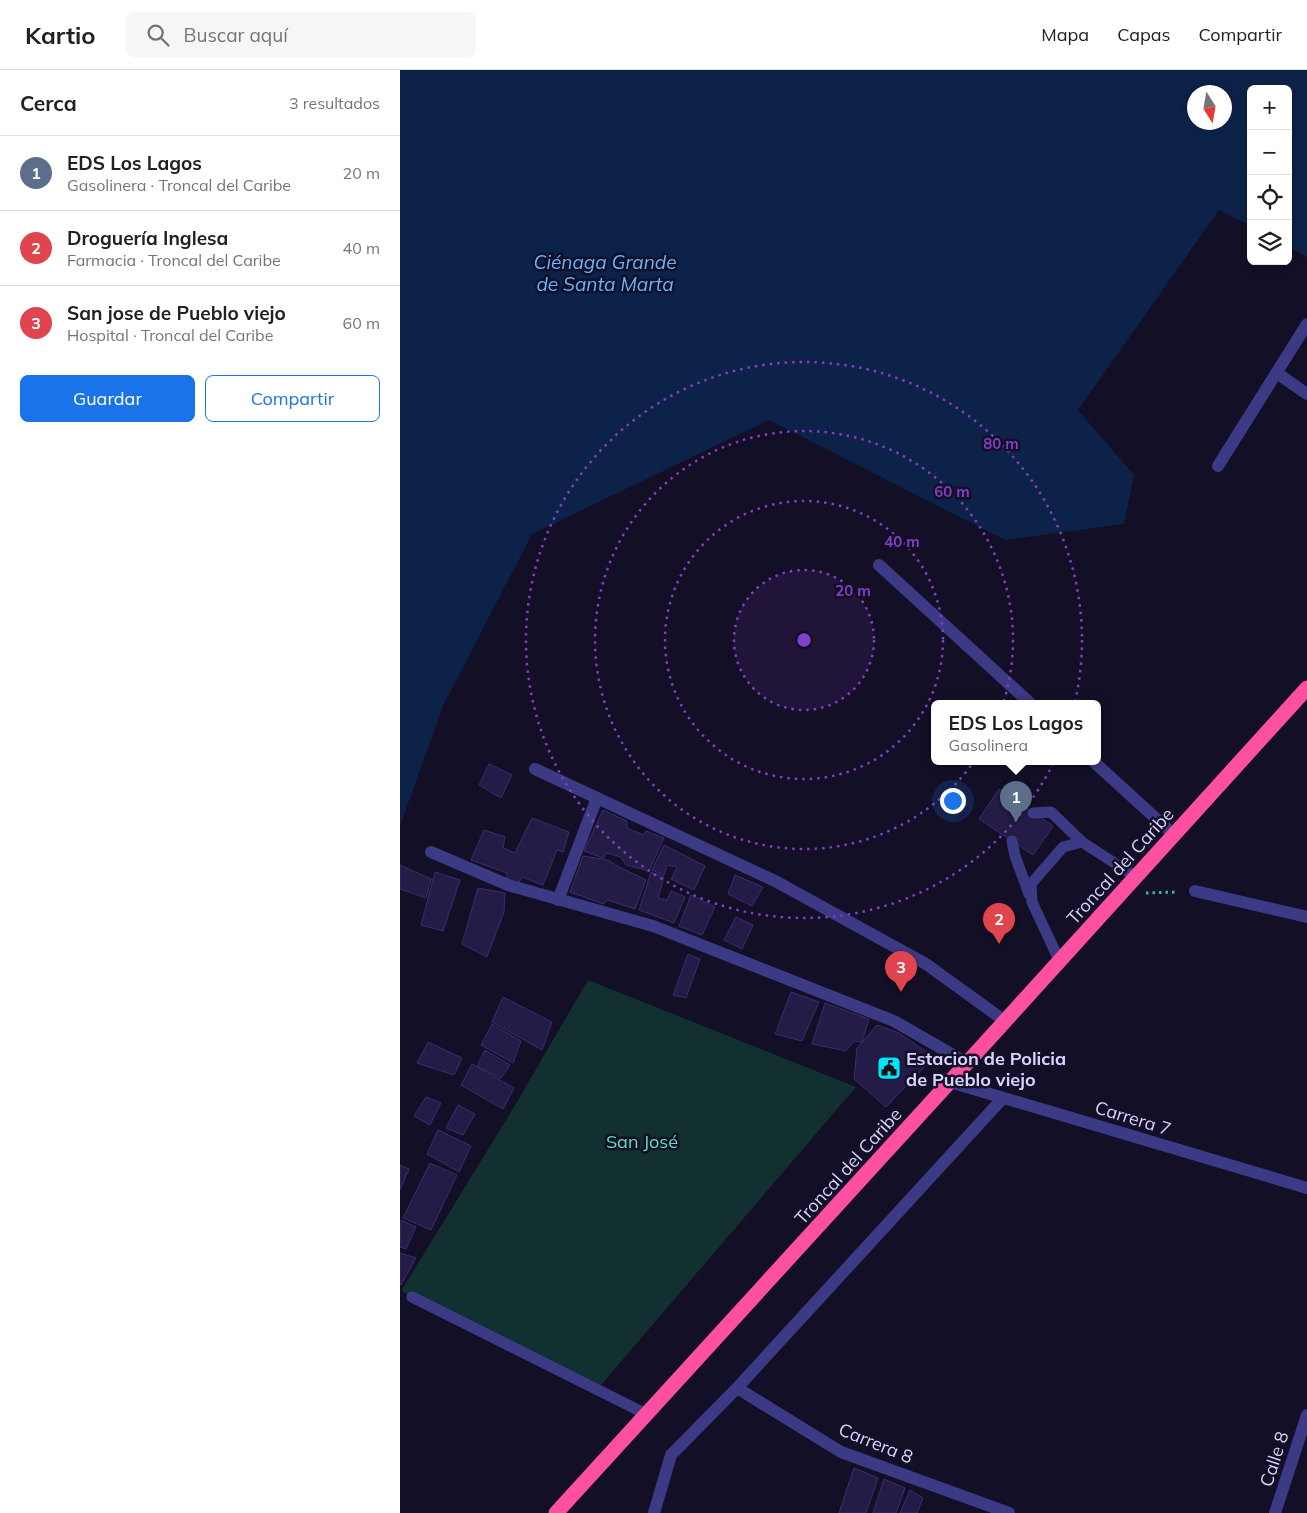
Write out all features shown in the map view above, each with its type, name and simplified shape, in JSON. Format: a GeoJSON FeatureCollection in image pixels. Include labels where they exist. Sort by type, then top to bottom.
{"type":"FeatureCollection","features":[{"type":"Feature","properties":{"kind":"highway","name":"Troncal del Caribe"},"geometry":{"type":"LineString","coordinates":[[556,1513],[1060,962],[1307,688]]}},
{"type":"Feature","properties":{"kind":"street"},"geometry":{"type":"LineString","coordinates":[[1218,466],[1307,324]]}},
{"type":"Feature","properties":{"kind":"street"},"geometry":{"type":"LineString","coordinates":[[1276,373],[1307,394]]}},
{"type":"Feature","properties":{"kind":"street"},"geometry":{"type":"LineString","coordinates":[[879,565],[1027,700]]}},
{"type":"Feature","properties":{"kind":"street"},"geometry":{"type":"LineString","coordinates":[[1097,765],[1174,835]]}},
{"type":"Feature","properties":{"kind":"street"},"geometry":{"type":"LineString","coordinates":[[535,769],[777,882],[926,964],[1005,1021]]}},
{"type":"Feature","properties":{"kind":"street"},"geometry":{"type":"LineString","coordinates":[[558,900],[597,798]]}},
{"type":"Feature","properties":{"kind":"street"},"geometry":{"type":"LineString","coordinates":[[431,852],[508,885],[653,926],[884,1017],[967,1063]]}},
{"type":"Feature","properties":{"kind":"street"},"geometry":{"type":"LineString","coordinates":[[1194,891],[1307,917]]}},
{"type":"Feature","properties":{"kind":"street","name":"Carrera 7"},"geometry":{"type":"LineString","coordinates":[[950,1082],[1307,1188]]}},
{"type":"Feature","properties":{"kind":"street"},"geometry":{"type":"LineString","coordinates":[[654,1513],[671,1455],[737,1388],[1003,1098]]}},
{"type":"Feature","properties":{"kind":"street","name":"Carrera 8"},"geometry":{"type":"LineString","coordinates":[[737,1388],[842,1452],[1009,1513]]}},
{"type":"Feature","properties":{"kind":"street","name":"Calle 8"},"geometry":{"type":"LineString","coordinates":[[1275,1513],[1307,1415]]}},
{"type":"Feature","properties":{"kind":"lane"},"geometry":{"type":"LineString","coordinates":[[1033,813],[1051,812],[1082,842],[1136,877]]}},
{"type":"Feature","properties":{"kind":"lane"},"geometry":{"type":"LineString","coordinates":[[1012,841],[1015,856],[1032,902],[1060,962]]}},
{"type":"Feature","properties":{"kind":"lane"},"geometry":{"type":"LineString","coordinates":[[1032,902],[1031,884],[1063,847],[1082,842]]}},
{"type":"Feature","properties":{"kind":"lane"},"geometry":{"type":"LineString","coordinates":[[412,1298],[646,1414]]}},
{"type":"Feature","properties":{"kind":"path"},"geometry":{"type":"LineString","coordinates":[[1120,894],[1194,891]]}},
{"type":"Feature","properties":{"kind":"green space","name":"San José"},"geometry":{"type":"Polygon","coordinates":[[[588,980],[856,1087],[601,1385],[401,1291],[511,1112],[588,980]]]}},
{"type":"Feature","properties":{"kind":"water","name":"Ciénaga Grande de Santa Marta"},"geometry":{"type":"Polygon","coordinates":[[[400,70],[1307,70],[1307,257],[1292,249],[1292,85],[1247,85],[1247,224],[1219,210],[1078,410],[1134,475],[1124,524],[1005,540],[769,420],[532,534],[443,706],[400,826],[400,70]]]}},
{"type":"Feature","properties":{"kind":"building"},"geometry":{"type":"Polygon","coordinates":[[[489,764],[512,775],[501,798],[479,785],[489,764]]]}},
{"type":"Feature","properties":{"kind":"building"},"geometry":{"type":"Polygon","coordinates":[[[999,789],[1053,826],[1033,855],[979,819],[999,789]]]}},
{"type":"Feature","properties":{"kind":"building"},"geometry":{"type":"Polygon","coordinates":[[[603,810],[627,821],[627,828],[644,835],[646,831],[664,838],[649,871],[626,865],[621,857],[607,853],[603,858],[584,851],[603,810]]]}},
{"type":"Feature","properties":{"kind":"building"},"geometry":{"type":"Polygon","coordinates":[[[532,818],[569,832],[563,852],[557,850],[543,885],[522,877],[518,884],[507,879],[507,873],[471,860],[484,830],[505,837],[503,848],[515,853],[532,818]]]}},
{"type":"Feature","properties":{"kind":"building"},"geometry":{"type":"Polygon","coordinates":[[[664,845],[705,866],[694,890],[671,879],[677,867],[667,865],[664,875],[652,870],[664,845]]]}},
{"type":"Feature","properties":{"kind":"building"},"geometry":{"type":"Polygon","coordinates":[[[583,856],[608,860],[646,880],[635,909],[608,900],[603,904],[570,892],[583,856]]]}},
{"type":"Feature","properties":{"kind":"building"},"geometry":{"type":"Polygon","coordinates":[[[400,865],[431,879],[426,898],[400,889],[400,865]]]}},
{"type":"Feature","properties":{"kind":"building"},"geometry":{"type":"Polygon","coordinates":[[[435,872],[460,880],[443,931],[421,925],[435,872]]]}},
{"type":"Feature","properties":{"kind":"building"},"geometry":{"type":"Polygon","coordinates":[[[651,872],[664,877],[658,898],[667,900],[671,891],[685,897],[674,923],[639,910],[651,872]]]}},
{"type":"Feature","properties":{"kind":"building"},"geometry":{"type":"Polygon","coordinates":[[[735,875],[763,887],[752,906],[728,894],[735,875]]]}},
{"type":"Feature","properties":{"kind":"building"},"geometry":{"type":"Polygon","coordinates":[[[478,888],[505,893],[504,912],[487,957],[462,944],[478,888]]]}},
{"type":"Feature","properties":{"kind":"building"},"geometry":{"type":"Polygon","coordinates":[[[691,895],[715,907],[702,935],[679,926],[691,895]]]}},
{"type":"Feature","properties":{"kind":"building"},"geometry":{"type":"Polygon","coordinates":[[[736,917],[753,925],[742,949],[724,940],[736,917]]]}},
{"type":"Feature","properties":{"kind":"building"},"geometry":{"type":"Polygon","coordinates":[[[688,954],[700,959],[686,998],[673,995],[688,954]]]}},
{"type":"Feature","properties":{"kind":"building"},"geometry":{"type":"Polygon","coordinates":[[[791,992],[819,1002],[802,1041],[775,1034],[791,992]]]}},
{"type":"Feature","properties":{"kind":"building"},"geometry":{"type":"Polygon","coordinates":[[[503,997],[552,1022],[542,1050],[492,1022],[503,997]]]}},
{"type":"Feature","properties":{"kind":"building"},"geometry":{"type":"Polygon","coordinates":[[[825,1003],[869,1019],[862,1042],[854,1041],[846,1051],[812,1044],[825,1003]]]}},
{"type":"Feature","properties":{"kind":"building"},"geometry":{"type":"Polygon","coordinates":[[[492,1024],[521,1041],[513,1063],[481,1045],[492,1024]]]}},
{"type":"Feature","properties":{"kind":"building","name":"Estacion de Policia de Pueblo viejo"},"geometry":{"type":"Polygon","coordinates":[[[877,1025],[899,1033],[934,1057],[886,1107],[854,1079],[857,1048],[877,1025]]]}},
{"type":"Feature","properties":{"kind":"building"},"geometry":{"type":"Polygon","coordinates":[[[428,1042],[462,1058],[454,1075],[417,1063],[428,1042]]]}},
{"type":"Feature","properties":{"kind":"building"},"geometry":{"type":"Polygon","coordinates":[[[485,1050],[510,1065],[501,1078],[477,1066],[485,1050]]]}},
{"type":"Feature","properties":{"kind":"building"},"geometry":{"type":"Polygon","coordinates":[[[472,1064],[514,1088],[503,1109],[461,1085],[472,1064]]]}},
{"type":"Feature","properties":{"kind":"building"},"geometry":{"type":"Polygon","coordinates":[[[426,1097],[441,1103],[430,1125],[414,1116],[426,1097]]]}},
{"type":"Feature","properties":{"kind":"building"},"geometry":{"type":"Polygon","coordinates":[[[458,1105],[475,1114],[463,1135],[446,1128],[458,1105]]]}},
{"type":"Feature","properties":{"kind":"building"},"geometry":{"type":"Polygon","coordinates":[[[438,1130],[471,1146],[459,1172],[427,1154],[438,1130]]]}},
{"type":"Feature","properties":{"kind":"building"},"geometry":{"type":"Polygon","coordinates":[[[430,1163],[457,1175],[431,1230],[403,1218],[430,1163]]]}},
{"type":"Feature","properties":{"kind":"building"},"geometry":{"type":"Polygon","coordinates":[[[400,1165],[409,1169],[400,1190],[400,1165]]]}},
{"type":"Feature","properties":{"kind":"building"},"geometry":{"type":"Polygon","coordinates":[[[401,1220],[416,1227],[406,1249],[400,1247],[401,1220]]]}},
{"type":"Feature","properties":{"kind":"building"},"geometry":{"type":"Polygon","coordinates":[[[400,1253],[416,1258],[401,1285],[400,1284],[400,1253]]]}},
{"type":"Feature","properties":{"kind":"building"},"geometry":{"type":"Polygon","coordinates":[[[854,1468],[878,1478],[866,1513],[839,1513],[854,1468]]]}},
{"type":"Feature","properties":{"kind":"building"},"geometry":{"type":"Polygon","coordinates":[[[884,1479],[905,1488],[896,1513],[873,1513],[884,1479]]]}},
{"type":"Feature","properties":{"kind":"building"},"geometry":{"type":"Polygon","coordinates":[[[910,1490],[923,1498],[917,1513],[900,1513],[910,1490]]]}},
{"type":"Feature","properties":{"kind":"place","name":"EDS Los Lagos"},"geometry":{"type":"Point","coordinates":[1016,822]}},
{"type":"Feature","properties":{"kind":"place","name":"Droguería Inglesa"},"geometry":{"type":"Point","coordinates":[999,944]}},
{"type":"Feature","properties":{"kind":"place","name":"San jose de Pueblo viejo"},"geometry":{"type":"Point","coordinates":[901,992]}},
{"type":"Feature","properties":{"kind":"place","name":"Estacion de Policia de Pueblo viejo"},"geometry":{"type":"Point","coordinates":[889,1068]}}]}
